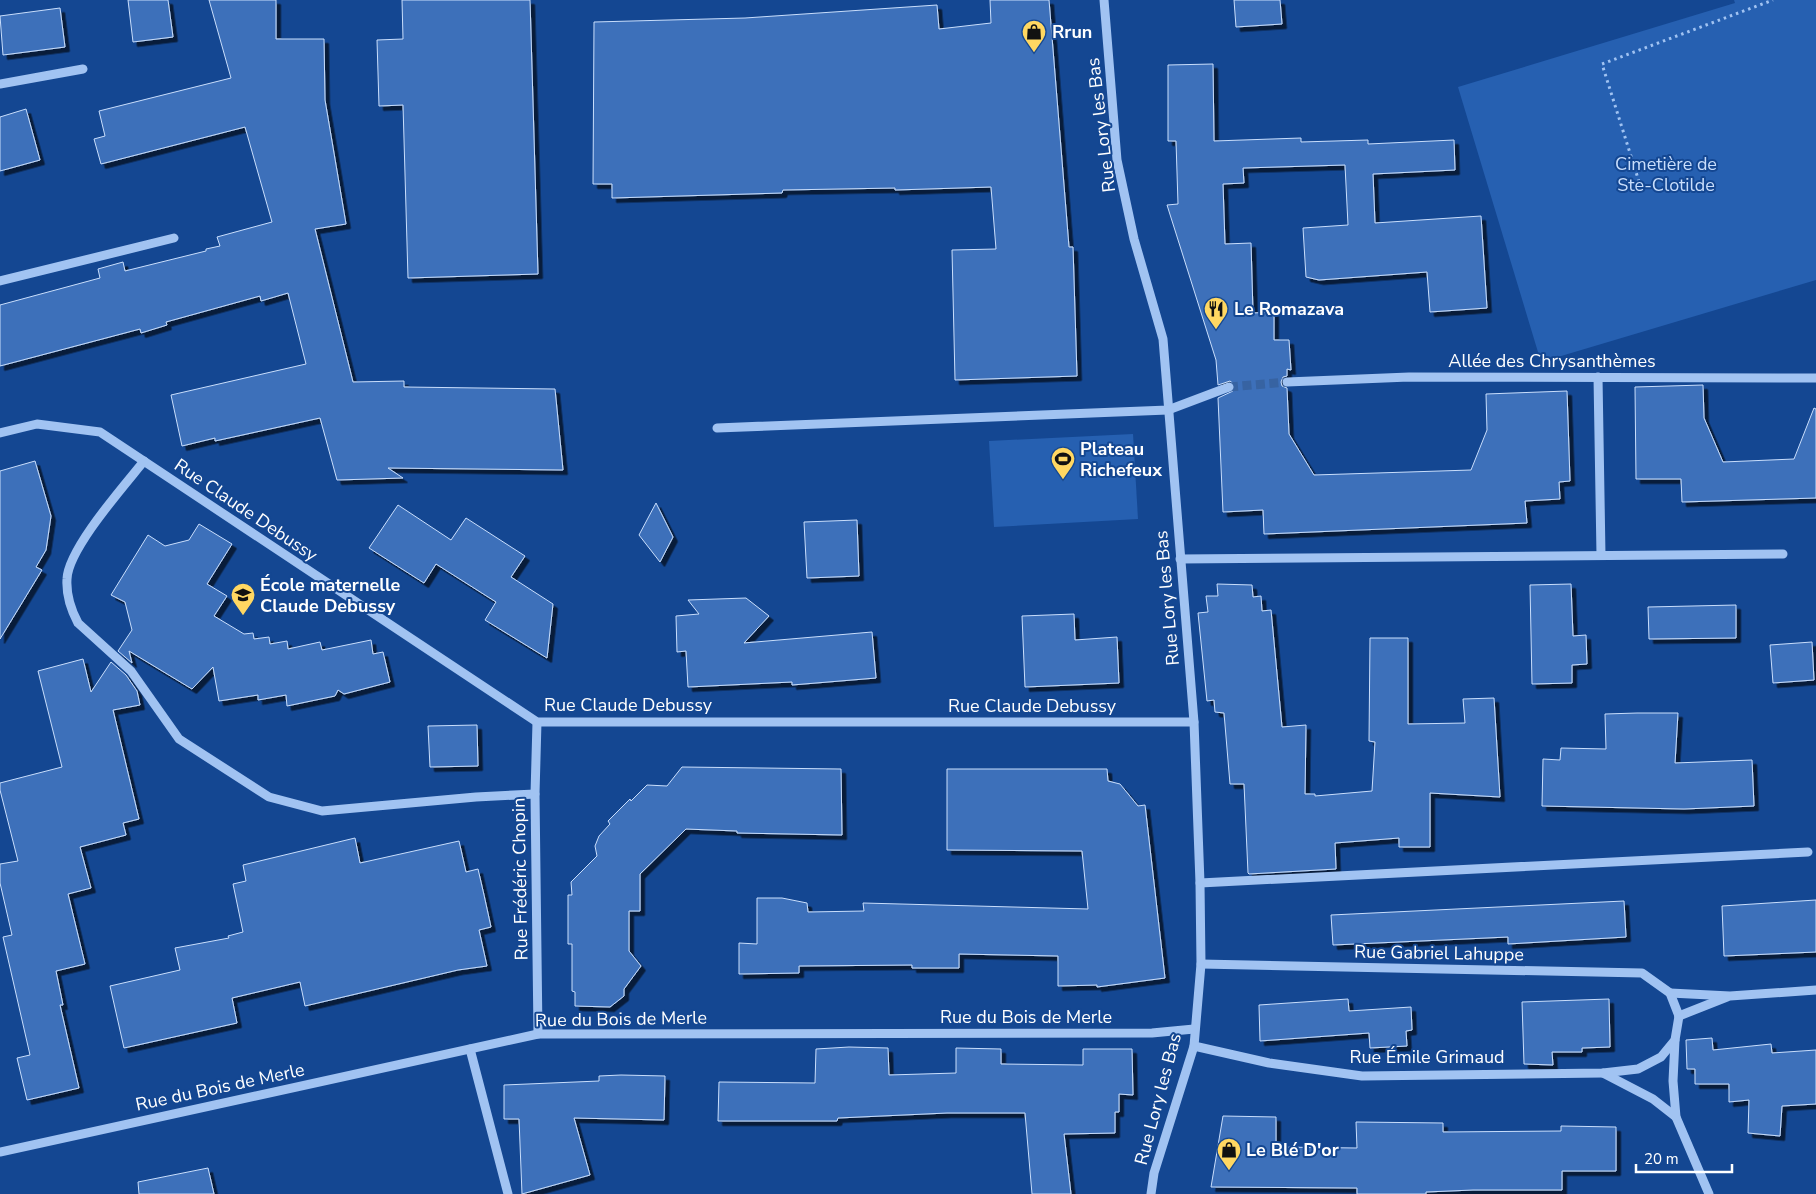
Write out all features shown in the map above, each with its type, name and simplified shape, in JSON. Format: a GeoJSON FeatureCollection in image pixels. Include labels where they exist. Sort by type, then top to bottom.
{"type":"FeatureCollection","features":[{"type":"Feature","properties":{"kind":"street","name":"Rue Lory les Bas"},"geometry":{"type":"LineString","coordinates":[[1104,0],[1117,160],[1134,239],[1163,340],[1194,722],[1201,964],[1194,1046],[1154,1173],[1151,1194]]}},
{"type":"Feature","properties":{"kind":"street"},"geometry":{"type":"LineString","coordinates":[[0,84],[83,69]]}},
{"type":"Feature","properties":{"kind":"street"},"geometry":{"type":"LineString","coordinates":[[0,281],[174,238]]}},
{"type":"Feature","properties":{"kind":"street","name":"Allée des Chrysanthèmes"},"geometry":{"type":"LineString","coordinates":[[1287,382],[1409,377],[1816,378]]}},
{"type":"Feature","properties":{"kind":"street"},"geometry":{"type":"LineString","coordinates":[[1598,377],[1601,555]]}},
{"type":"Feature","properties":{"kind":"street"},"geometry":{"type":"LineString","coordinates":[[718,428],[1168,410],[1229,387]]}},
{"type":"Feature","properties":{"kind":"street","name":"Rue Claude Debussy"},"geometry":{"type":"LineString","coordinates":[[0,433],[37,424],[100,432],[538,722],[1194,722]]}},
{"type":"Feature","properties":{"kind":"street"},"geometry":{"type":"LineString","coordinates":[[144,461],[97,520],[73,558],[66,578],[68,595],[73,614],[78,623],[131,671],[179,739],[269,797],[322,811],[476,797],[535,794]]}},
{"type":"Feature","properties":{"kind":"street"},"geometry":{"type":"LineString","coordinates":[[1180,558],[1783,554]]}},
{"type":"Feature","properties":{"kind":"street","name":"Rue Frédéric Chopin"},"geometry":{"type":"LineString","coordinates":[[538,722],[535,794],[538,1034]]}},
{"type":"Feature","properties":{"kind":"street"},"geometry":{"type":"LineString","coordinates":[[1200,883],[1808,852]]}},
{"type":"Feature","properties":{"kind":"street","name":"Rue Gabriel Lahuppe"},"geometry":{"type":"LineString","coordinates":[[1201,964],[1642,973],[1670,993]]}},
{"type":"Feature","properties":{"kind":"street"},"geometry":{"type":"LineString","coordinates":[[1730,996],[1679,1016],[1670,993],[1730,996],[1816,990]]}},
{"type":"Feature","properties":{"kind":"street","name":"Rue Émile Grimaud"},"geometry":{"type":"LineString","coordinates":[[1679,1016],[1675,1040],[1673,1081],[1676,1117],[1709,1194]]}},
{"type":"Feature","properties":{"kind":"street","name":"Rue du Bois de Merle"},"geometry":{"type":"LineString","coordinates":[[0,1152],[538,1034],[1142,1033],[1194,1029]]}},
{"type":"Feature","properties":{"kind":"street","name":"Rue Émile Grimaud"},"geometry":{"type":"LineString","coordinates":[[1194,1046],[1269,1063],[1362,1076],[1603,1073],[1638,1069],[1661,1057],[1675,1040]]}},
{"type":"Feature","properties":{"kind":"street"},"geometry":{"type":"LineString","coordinates":[[470,1049],[508,1194]]}},
{"type":"Feature","properties":{"kind":"street","name":"Rue Émile Grimaud"},"geometry":{"type":"LineString","coordinates":[[1603,1073],[1653,1099],[1676,1117]]}},
{"type":"Feature","properties":{"kind":"path"},"geometry":{"type":"LineString","coordinates":[[1641,188],[1602,64],[1773,0]]}},
{"type":"Feature","properties":{"kind":"green space","name":"Cimetière de Ste-Clotilde"},"geometry":{"type":"Polygon","coordinates":[[[1734,0],[1816,0],[1816,280],[1541,362],[1458,87],[1735,3],[1734,0]]]}},
{"type":"Feature","properties":{"kind":"green space","name":"Plateau Richefeux"},"geometry":{"type":"Polygon","coordinates":[[[1133,434],[1138,519],[994,527],[989,441],[1133,434]]]}},
{"type":"Feature","properties":{"kind":"building"},"geometry":{"type":"Polygon","coordinates":[[[128,0],[168,0],[173,37],[133,42],[128,0]]]}},
{"type":"Feature","properties":{"kind":"building"},"geometry":{"type":"Polygon","coordinates":[[[209,0],[276,0],[276,39],[324,39],[325,100],[346,224],[315,229],[353,382],[404,381],[404,387],[555,389],[563,470],[388,468],[403,478],[337,480],[320,418],[215,441],[215,438],[182,446],[171,395],[306,364],[288,293],[261,301],[260,296],[166,322],[167,325],[141,333],[140,329],[0,366],[0,305],[100,278],[98,269],[123,262],[125,271],[206,251],[206,249],[220,246],[217,237],[272,222],[245,127],[101,164],[94,139],[105,136],[99,111],[231,78],[209,0]]]}},
{"type":"Feature","properties":{"kind":"building"},"geometry":{"type":"Polygon","coordinates":[[[402,0],[530,0],[538,274],[408,278],[403,105],[379,106],[377,40],[403,39],[402,0]]]}},
{"type":"Feature","properties":{"kind":"building"},"geometry":{"type":"Polygon","coordinates":[[[990,0],[1049,0],[1069,247],[1073,247],[1077,376],[955,380],[952,250],[996,249],[991,187],[895,190],[895,188],[783,190],[782,193],[612,198],[612,184],[593,184],[594,22],[745,18],[937,5],[939,29],[991,23],[990,0]]]}},
{"type":"Feature","properties":{"kind":"building"},"geometry":{"type":"Polygon","coordinates":[[[1234,0],[1280,0],[1282,24],[1236,27],[1234,0]]]}},
{"type":"Feature","properties":{"kind":"building"},"geometry":{"type":"Polygon","coordinates":[[[60,8],[65,47],[3,55],[0,16],[60,8]]]}},
{"type":"Feature","properties":{"kind":"building"},"geometry":{"type":"Polygon","coordinates":[[[1213,64],[1214,141],[1301,138],[1301,142],[1368,140],[1368,144],[1454,140],[1455,170],[1373,174],[1375,223],[1481,216],[1487,308],[1430,312],[1427,272],[1319,280],[1306,277],[1303,228],[1348,225],[1345,165],[1243,168],[1244,183],[1223,184],[1225,244],[1251,243],[1253,313],[1274,312],[1274,340],[1289,340],[1291,370],[1287,369],[1287,376],[1283,377],[1281,382],[1282,386],[1287,388],[1289,434],[1314,475],[1471,470],[1487,430],[1486,394],[1567,391],[1570,481],[1559,482],[1560,499],[1525,501],[1527,523],[1264,534],[1263,510],[1223,512],[1218,398],[1233,391],[1235,385],[1230,381],[1218,385],[1216,360],[1167,205],[1178,204],[1176,141],[1168,141],[1168,65],[1213,64]]]}},
{"type":"Feature","properties":{"kind":"building"},"geometry":{"type":"Polygon","coordinates":[[[26,109],[40,160],[0,171],[0,117],[26,109]]]}},
{"type":"Feature","properties":{"kind":"building"},"geometry":{"type":"Polygon","coordinates":[[[1703,385],[1704,418],[1723,462],[1794,459],[1814,408],[1816,409],[1816,498],[1682,502],[1681,479],[1636,479],[1635,387],[1703,385]]]}},
{"type":"Feature","properties":{"kind":"building"},"geometry":{"type":"Polygon","coordinates":[[[35,461],[51,516],[46,550],[36,567],[42,570],[0,639],[0,471],[35,461]]]}},
{"type":"Feature","properties":{"kind":"building"},"geometry":{"type":"Polygon","coordinates":[[[656,503],[673,537],[660,562],[639,535],[656,503]]]}},
{"type":"Feature","properties":{"kind":"building"},"geometry":{"type":"Polygon","coordinates":[[[398,505],[451,540],[466,518],[525,556],[511,577],[553,604],[547,658],[485,620],[496,602],[436,564],[424,583],[369,548],[398,505]]]}},
{"type":"Feature","properties":{"kind":"building"},"geometry":{"type":"Polygon","coordinates":[[[857,520],[859,576],[807,578],[804,522],[857,520]]]}},
{"type":"Feature","properties":{"kind":"building"},"geometry":{"type":"Polygon","coordinates":[[[199,524],[232,544],[207,584],[227,596],[214,616],[244,634],[253,633],[254,639],[269,637],[270,644],[287,641],[288,649],[320,642],[322,650],[371,640],[373,654],[383,652],[390,682],[344,694],[338,690],[335,696],[287,706],[286,695],[258,700],[258,695],[219,701],[213,667],[192,689],[129,651],[132,663],[118,651],[132,630],[125,602],[111,595],[148,535],[165,546],[189,540],[199,524]]]}},
{"type":"Feature","properties":{"kind":"building"},"geometry":{"type":"Polygon","coordinates":[[[1217,584],[1252,585],[1253,597],[1261,596],[1262,611],[1271,610],[1282,727],[1306,725],[1305,794],[1315,794],[1315,796],[1372,791],[1375,742],[1369,741],[1370,638],[1408,638],[1408,724],[1465,723],[1463,699],[1494,698],[1500,797],[1430,793],[1430,847],[1399,847],[1399,838],[1335,843],[1336,869],[1249,874],[1244,784],[1230,784],[1224,713],[1215,712],[1214,700],[1207,701],[1198,613],[1208,612],[1206,596],[1218,596],[1217,584]]]}},
{"type":"Feature","properties":{"kind":"building"},"geometry":{"type":"Polygon","coordinates":[[[1571,584],[1573,636],[1586,635],[1587,664],[1572,665],[1572,683],[1532,684],[1530,585],[1571,584]]]}},
{"type":"Feature","properties":{"kind":"building"},"geometry":{"type":"Polygon","coordinates":[[[746,598],[769,616],[744,643],[872,632],[876,678],[792,685],[792,682],[688,687],[686,651],[677,652],[676,616],[699,614],[688,600],[746,598]]]}},
{"type":"Feature","properties":{"kind":"building"},"geometry":{"type":"Polygon","coordinates":[[[1736,605],[1736,638],[1649,639],[1648,607],[1736,605]]]}},
{"type":"Feature","properties":{"kind":"building"},"geometry":{"type":"Polygon","coordinates":[[[1074,614],[1075,640],[1117,637],[1119,683],[1025,687],[1022,616],[1074,614]]]}},
{"type":"Feature","properties":{"kind":"building"},"geometry":{"type":"Polygon","coordinates":[[[1812,642],[1814,680],[1773,683],[1770,645],[1812,642]]]}},
{"type":"Feature","properties":{"kind":"building"},"geometry":{"type":"Polygon","coordinates":[[[83,659],[91,692],[111,662],[126,675],[137,691],[140,705],[113,710],[139,819],[123,823],[126,835],[80,847],[91,888],[68,894],[85,964],[56,971],[63,1005],[60,1005],[79,1088],[27,1100],[17,1058],[30,1055],[3,937],[12,935],[0,883],[0,864],[18,861],[0,790],[0,783],[62,767],[38,671],[83,659]]]}},
{"type":"Feature","properties":{"kind":"building"},"geometry":{"type":"Polygon","coordinates":[[[1678,713],[1675,763],[1752,760],[1754,806],[1684,809],[1542,806],[1543,759],[1560,760],[1561,748],[1606,749],[1605,714],[1678,713]]]}},
{"type":"Feature","properties":{"kind":"building"},"geometry":{"type":"Polygon","coordinates":[[[477,725],[478,766],[430,767],[428,726],[477,725]]]}},
{"type":"Feature","properties":{"kind":"building"},"geometry":{"type":"Polygon","coordinates":[[[682,767],[841,769],[842,835],[737,833],[737,831],[686,829],[640,874],[640,911],[629,911],[629,951],[641,966],[624,989],[624,996],[610,1007],[575,1006],[575,992],[572,991],[572,944],[568,944],[568,895],[572,895],[571,882],[597,856],[595,846],[599,836],[610,824],[608,821],[647,785],[667,786],[682,767]]]}},
{"type":"Feature","properties":{"kind":"building"},"geometry":{"type":"Polygon","coordinates":[[[947,769],[1107,769],[1108,781],[1120,784],[1138,806],[1145,805],[1165,978],[1097,987],[1097,985],[1058,986],[1058,956],[959,954],[959,968],[912,968],[912,965],[799,966],[799,973],[739,974],[739,943],[757,944],[757,898],[782,898],[807,903],[808,912],[864,911],[863,903],[1088,909],[1082,851],[947,850],[947,769]]]}},
{"type":"Feature","properties":{"kind":"building"},"geometry":{"type":"Polygon","coordinates":[[[355,838],[360,863],[459,841],[466,872],[478,869],[484,895],[491,927],[479,930],[487,966],[458,970],[305,1006],[300,982],[232,998],[237,1023],[124,1048],[110,986],[180,970],[175,948],[229,938],[228,936],[243,932],[233,884],[246,881],[243,865],[355,838]]]}},
{"type":"Feature","properties":{"kind":"building"},"geometry":{"type":"Polygon","coordinates":[[[1816,900],[1816,952],[1724,956],[1722,906],[1816,900]]]}},
{"type":"Feature","properties":{"kind":"building"},"geometry":{"type":"Polygon","coordinates":[[[1624,901],[1626,937],[1508,944],[1508,937],[1333,945],[1331,915],[1624,901]]]}},
{"type":"Feature","properties":{"kind":"building"},"geometry":{"type":"Polygon","coordinates":[[[1348,999],[1349,1011],[1411,1007],[1412,1030],[1406,1031],[1407,1046],[1370,1048],[1369,1033],[1260,1041],[1259,1005],[1348,999]]]}},
{"type":"Feature","properties":{"kind":"building"},"geometry":{"type":"Polygon","coordinates":[[[1609,999],[1610,1047],[1582,1048],[1582,1052],[1552,1052],[1553,1065],[1524,1064],[1522,1002],[1609,999]]]}},
{"type":"Feature","properties":{"kind":"building"},"geometry":{"type":"Polygon","coordinates":[[[1712,1038],[1713,1050],[1771,1044],[1772,1053],[1816,1050],[1816,1104],[1782,1106],[1780,1136],[1748,1133],[1749,1100],[1729,1102],[1729,1084],[1695,1084],[1695,1069],[1687,1069],[1686,1040],[1712,1038]]]}},
{"type":"Feature","properties":{"kind":"building"},"geometry":{"type":"Polygon","coordinates":[[[849,1047],[888,1048],[889,1075],[956,1073],[956,1048],[1001,1049],[1001,1064],[1083,1065],[1083,1049],[1132,1049],[1133,1095],[1119,1094],[1119,1112],[1115,1112],[1115,1133],[1064,1134],[1071,1194],[1032,1194],[1025,1113],[947,1113],[838,1118],[837,1121],[718,1121],[719,1082],[815,1083],[816,1049],[849,1047]]]}},
{"type":"Feature","properties":{"kind":"building"},"geometry":{"type":"Polygon","coordinates":[[[599,1076],[665,1076],[664,1120],[574,1118],[590,1175],[522,1194],[519,1119],[504,1119],[504,1085],[599,1081],[599,1076]]]}},
{"type":"Feature","properties":{"kind":"building"},"geometry":{"type":"Polygon","coordinates":[[[1223,1116],[1276,1117],[1276,1147],[1357,1148],[1356,1122],[1443,1123],[1443,1132],[1561,1131],[1561,1126],[1616,1127],[1616,1171],[1562,1171],[1562,1190],[1473,1190],[1426,1192],[1426,1194],[1357,1194],[1357,1188],[1211,1187],[1223,1116]]]}},
{"type":"Feature","properties":{"kind":"building"},"geometry":{"type":"Polygon","coordinates":[[[208,1168],[214,1194],[139,1194],[138,1182],[208,1168]]]}},
{"type":"Feature","properties":{"kind":"tunnel"},"geometry":{"type":"LineString","coordinates":[[1229,387],[1287,382]]}},
{"type":"Feature","properties":{"kind":"place","name":"Rrun"},"geometry":{"type":"Point","coordinates":[1034,53]}},
{"type":"Feature","properties":{"kind":"place","name":"Le Romazava"},"geometry":{"type":"Point","coordinates":[1216,330]}},
{"type":"Feature","properties":{"kind":"place","name":"Plateau Richefeux"},"geometry":{"type":"Point","coordinates":[1063,480]}},
{"type":"Feature","properties":{"kind":"place","name":"École maternelle Claude Debussy"},"geometry":{"type":"Point","coordinates":[243,616]}},
{"type":"Feature","properties":{"kind":"place","name":"Le Blé D'or"},"geometry":{"type":"Point","coordinates":[1229,1171]}}]}
